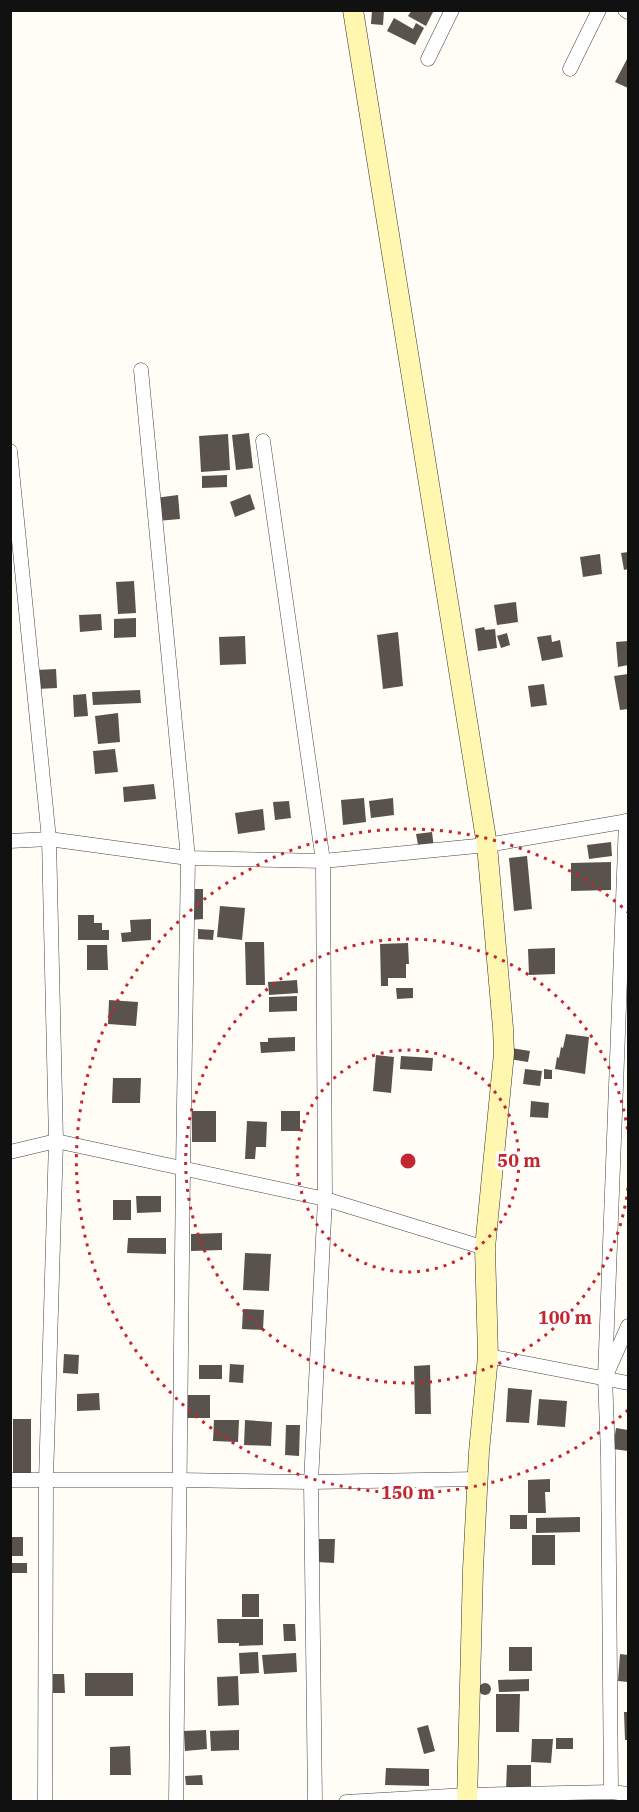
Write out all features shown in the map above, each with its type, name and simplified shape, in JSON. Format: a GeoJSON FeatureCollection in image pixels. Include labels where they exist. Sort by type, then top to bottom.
{"type":"FeatureCollection","features":[{"type":"Feature","properties":{"kind":"main road"},"geometry":{"type":"LineString","coordinates":[[353,10],[487,845],[504,1053],[485,1248],[488,1356],[472,1569],[467,1798]]}},
{"type":"Feature","properties":{"kind":"street"},"geometry":{"type":"LineString","coordinates":[[428,59],[452,10]]}},
{"type":"Feature","properties":{"kind":"street"},"geometry":{"type":"LineString","coordinates":[[570,69],[599,10]]}},
{"type":"Feature","properties":{"kind":"street"},"geometry":{"type":"LineString","coordinates":[[141,370],[188,858],[176,1802]]}},
{"type":"Feature","properties":{"kind":"street"},"geometry":{"type":"LineString","coordinates":[[263,441],[323,861],[325,1199],[311,1482],[315,1802]]}},
{"type":"Feature","properties":{"kind":"street"},"geometry":{"type":"LineString","coordinates":[[10,451],[49,839],[56,1142],[46,1480],[45,1802]]}},
{"type":"Feature","properties":{"kind":"street"},"geometry":{"type":"LineString","coordinates":[[10,841],[49,839],[188,858],[323,861],[487,845],[627,821],[605,1377],[608,1455],[611,1792]]}},
{"type":"Feature","properties":{"kind":"street"},"geometry":{"type":"LineString","coordinates":[[10,1152],[56,1142],[325,1199],[485,1248]]}},
{"type":"Feature","properties":{"kind":"street"},"geometry":{"type":"LineString","coordinates":[[605,1377],[628,1326]]}},
{"type":"Feature","properties":{"kind":"street"},"geometry":{"type":"LineString","coordinates":[[488,1356],[628,1383]]}},
{"type":"Feature","properties":{"kind":"street"},"geometry":{"type":"LineString","coordinates":[[10,1480],[311,1482],[478,1479]]}},
{"type":"Feature","properties":{"kind":"street"},"geometry":{"type":"LineString","coordinates":[[346,1802],[611,1792],[628,1794]]}},
{"type":"Feature","properties":{"kind":"building"},"geometry":{"type":"Polygon","coordinates":[[[372,10],[384,10],[383,25],[371,24],[372,10]]]}},
{"type":"Feature","properties":{"kind":"building"},"geometry":{"type":"Polygon","coordinates":[[[412,10],[434,10],[426,26],[408,16],[412,10]]]}},
{"type":"Feature","properties":{"kind":"building"},"geometry":{"type":"Polygon","coordinates":[[[394,18],[413,29],[416,23],[424,28],[415,45],[387,31],[394,18]]]}},
{"type":"Feature","properties":{"kind":"building"},"geometry":{"type":"Polygon","coordinates":[[[628,60],[628,88],[615,82],[628,60]]]}},
{"type":"Feature","properties":{"kind":"building"},"geometry":{"type":"Polygon","coordinates":[[[249,433],[253,468],[236,470],[232,435],[249,433]]]}},
{"type":"Feature","properties":{"kind":"building"},"geometry":{"type":"Polygon","coordinates":[[[228,434],[230,470],[201,472],[199,436],[228,434]]]}},
{"type":"Feature","properties":{"kind":"building"},"geometry":{"type":"Polygon","coordinates":[[[227,475],[227,487],[202,488],[202,476],[227,475]]]}},
{"type":"Feature","properties":{"kind":"building"},"geometry":{"type":"Polygon","coordinates":[[[250,494],[255,509],[235,517],[230,502],[250,494]]]}},
{"type":"Feature","properties":{"kind":"building"},"geometry":{"type":"Polygon","coordinates":[[[178,495],[180,519],[157,521],[155,498],[178,495]]]}},
{"type":"Feature","properties":{"kind":"building"},"geometry":{"type":"Polygon","coordinates":[[[628,552],[628,569],[624,570],[621,553],[628,552]]]}},
{"type":"Feature","properties":{"kind":"building"},"geometry":{"type":"Polygon","coordinates":[[[600,554],[602,574],[583,577],[580,557],[600,554]]]}},
{"type":"Feature","properties":{"kind":"building"},"geometry":{"type":"Polygon","coordinates":[[[134,581],[136,613],[118,614],[116,582],[134,581]]]}},
{"type":"Feature","properties":{"kind":"building"},"geometry":{"type":"Polygon","coordinates":[[[516,602],[518,622],[497,625],[494,605],[516,602]]]}},
{"type":"Feature","properties":{"kind":"building"},"geometry":{"type":"Polygon","coordinates":[[[101,614],[102,630],[80,632],[79,615],[101,614]]]}},
{"type":"Feature","properties":{"kind":"building"},"geometry":{"type":"Polygon","coordinates":[[[136,618],[136,637],[114,638],[114,619],[136,618]]]}},
{"type":"Feature","properties":{"kind":"building"},"geometry":{"type":"Polygon","coordinates":[[[484,627],[485,630],[495,629],[497,648],[478,651],[475,629],[484,627]]]}},
{"type":"Feature","properties":{"kind":"building"},"geometry":{"type":"Polygon","coordinates":[[[398,632],[403,686],[383,689],[377,635],[398,632]]]}},
{"type":"Feature","properties":{"kind":"building"},"geometry":{"type":"Polygon","coordinates":[[[507,633],[510,645],[501,648],[497,636],[507,633]]]}},
{"type":"Feature","properties":{"kind":"building"},"geometry":{"type":"Polygon","coordinates":[[[551,635],[552,642],[560,640],[563,657],[542,661],[537,637],[551,635]]]}},
{"type":"Feature","properties":{"kind":"building"},"geometry":{"type":"Polygon","coordinates":[[[245,636],[246,664],[220,665],[219,637],[245,636]]]}},
{"type":"Feature","properties":{"kind":"building"},"geometry":{"type":"Polygon","coordinates":[[[628,641],[628,665],[618,667],[616,642],[628,641]]]}},
{"type":"Feature","properties":{"kind":"building"},"geometry":{"type":"Polygon","coordinates":[[[56,669],[57,688],[37,689],[36,670],[56,669]]]}},
{"type":"Feature","properties":{"kind":"building"},"geometry":{"type":"Polygon","coordinates":[[[628,674],[628,709],[620,710],[614,676],[628,674]]]}},
{"type":"Feature","properties":{"kind":"building"},"geometry":{"type":"Polygon","coordinates":[[[544,684],[547,705],[531,707],[528,686],[544,684]]]}},
{"type":"Feature","properties":{"kind":"building"},"geometry":{"type":"Polygon","coordinates":[[[140,690],[141,703],[93,705],[92,692],[140,690]]]}},
{"type":"Feature","properties":{"kind":"building"},"geometry":{"type":"Polygon","coordinates":[[[86,694],[88,716],[74,717],[73,695],[86,694]]]}},
{"type":"Feature","properties":{"kind":"building"},"geometry":{"type":"Polygon","coordinates":[[[118,713],[120,742],[98,744],[95,716],[118,713]]]}},
{"type":"Feature","properties":{"kind":"building"},"geometry":{"type":"Polygon","coordinates":[[[115,749],[118,772],[95,774],[93,751],[115,749]]]}},
{"type":"Feature","properties":{"kind":"building"},"geometry":{"type":"Polygon","coordinates":[[[154,784],[156,799],[124,802],[123,787],[154,784]]]}},
{"type":"Feature","properties":{"kind":"building"},"geometry":{"type":"Polygon","coordinates":[[[364,798],[366,822],[343,825],[341,800],[364,798]]]}},
{"type":"Feature","properties":{"kind":"building"},"geometry":{"type":"Polygon","coordinates":[[[393,798],[394,815],[371,818],[369,801],[393,798]]]}},
{"type":"Feature","properties":{"kind":"building"},"geometry":{"type":"Polygon","coordinates":[[[289,801],[291,818],[275,820],[273,802],[289,801]]]}},
{"type":"Feature","properties":{"kind":"building"},"geometry":{"type":"Polygon","coordinates":[[[263,809],[265,830],[238,834],[235,813],[263,809]]]}},
{"type":"Feature","properties":{"kind":"building"},"geometry":{"type":"Polygon","coordinates":[[[432,832],[434,848],[419,850],[416,834],[432,832]]]}},
{"type":"Feature","properties":{"kind":"building"},"geometry":{"type":"Polygon","coordinates":[[[611,842],[612,856],[589,859],[587,845],[611,842]]]}},
{"type":"Feature","properties":{"kind":"building"},"geometry":{"type":"Polygon","coordinates":[[[527,856],[532,909],[514,911],[509,858],[527,856]]]}},
{"type":"Feature","properties":{"kind":"building"},"geometry":{"type":"Polygon","coordinates":[[[611,862],[611,890],[571,891],[571,863],[611,862]]]}},
{"type":"Feature","properties":{"kind":"building"},"geometry":{"type":"Polygon","coordinates":[[[190,889],[203,889],[203,919],[190,920],[190,889]]]}},
{"type":"Feature","properties":{"kind":"building"},"geometry":{"type":"Polygon","coordinates":[[[220,906],[245,908],[242,940],[217,937],[220,906]]]}},
{"type":"Feature","properties":{"kind":"building"},"geometry":{"type":"Polygon","coordinates":[[[78,915],[94,915],[94,923],[102,923],[102,930],[109,930],[109,940],[78,940],[78,915]]]}},
{"type":"Feature","properties":{"kind":"building"},"geometry":{"type":"Polygon","coordinates":[[[151,919],[151,940],[122,942],[121,933],[131,932],[130,920],[151,919]]]}},
{"type":"Feature","properties":{"kind":"building"},"geometry":{"type":"Polygon","coordinates":[[[198,929],[214,930],[213,940],[198,939],[198,929]]]}},
{"type":"Feature","properties":{"kind":"building"},"geometry":{"type":"Polygon","coordinates":[[[245,942],[264,942],[265,985],[246,985],[245,942]]]}},
{"type":"Feature","properties":{"kind":"building"},"geometry":{"type":"Polygon","coordinates":[[[408,943],[409,964],[406,964],[406,978],[388,978],[388,986],[381,986],[380,944],[408,943]]]}},
{"type":"Feature","properties":{"kind":"building"},"geometry":{"type":"Polygon","coordinates":[[[87,945],[107,945],[108,970],[87,970],[87,945]]]}},
{"type":"Feature","properties":{"kind":"building"},"geometry":{"type":"Polygon","coordinates":[[[555,948],[555,974],[529,975],[528,949],[555,948]]]}},
{"type":"Feature","properties":{"kind":"building"},"geometry":{"type":"Polygon","coordinates":[[[297,980],[298,993],[269,995],[268,982],[297,980]]]}},
{"type":"Feature","properties":{"kind":"building"},"geometry":{"type":"Polygon","coordinates":[[[396,988],[413,988],[413,998],[397,999],[396,988]]]}},
{"type":"Feature","properties":{"kind":"building"},"geometry":{"type":"Polygon","coordinates":[[[297,996],[297,1011],[269,1012],[269,997],[297,996]]]}},
{"type":"Feature","properties":{"kind":"building"},"geometry":{"type":"Polygon","coordinates":[[[109,1000],[138,1002],[136,1026],[108,1024],[109,1000]]]}},
{"type":"Feature","properties":{"kind":"building"},"geometry":{"type":"Polygon","coordinates":[[[566,1034],[589,1037],[585,1074],[555,1069],[566,1034]]]}},
{"type":"Feature","properties":{"kind":"building"},"geometry":{"type":"Polygon","coordinates":[[[295,1037],[295,1051],[261,1053],[260,1042],[268,1042],[268,1038],[295,1037]]]}},
{"type":"Feature","properties":{"kind":"building"},"geometry":{"type":"Polygon","coordinates":[[[511,1048],[530,1051],[528,1062],[509,1059],[511,1048]]]}},
{"type":"Feature","properties":{"kind":"building"},"geometry":{"type":"Polygon","coordinates":[[[376,1055],[394,1057],[391,1093],[373,1091],[376,1055]]]}},
{"type":"Feature","properties":{"kind":"building"},"geometry":{"type":"Polygon","coordinates":[[[401,1056],[433,1058],[432,1071],[400,1069],[401,1056]]]}},
{"type":"Feature","properties":{"kind":"building"},"geometry":{"type":"Polygon","coordinates":[[[525,1069],[542,1071],[540,1086],[523,1084],[525,1069]]]}},
{"type":"Feature","properties":{"kind":"building"},"geometry":{"type":"Polygon","coordinates":[[[544,1069],[552,1070],[552,1079],[544,1079],[544,1069]]]}},
{"type":"Feature","properties":{"kind":"building"},"geometry":{"type":"Polygon","coordinates":[[[113,1078],[141,1078],[140,1103],[112,1103],[113,1078]]]}},
{"type":"Feature","properties":{"kind":"building"},"geometry":{"type":"Polygon","coordinates":[[[531,1101],[549,1103],[548,1118],[530,1117],[531,1101]]]}},
{"type":"Feature","properties":{"kind":"building"},"geometry":{"type":"Polygon","coordinates":[[[192,1111],[216,1111],[216,1142],[192,1142],[192,1111]]]}},
{"type":"Feature","properties":{"kind":"building"},"geometry":{"type":"Polygon","coordinates":[[[281,1111],[300,1111],[300,1131],[281,1131],[281,1111]]]}},
{"type":"Feature","properties":{"kind":"building"},"geometry":{"type":"Polygon","coordinates":[[[247,1121],[267,1122],[266,1147],[256,1147],[255,1159],[245,1159],[247,1121]]]}},
{"type":"Feature","properties":{"kind":"building"},"geometry":{"type":"Polygon","coordinates":[[[136,1196],[161,1196],[161,1212],[137,1213],[136,1196]]]}},
{"type":"Feature","properties":{"kind":"building"},"geometry":{"type":"Polygon","coordinates":[[[113,1200],[131,1200],[131,1220],[113,1220],[113,1200]]]}},
{"type":"Feature","properties":{"kind":"building"},"geometry":{"type":"Polygon","coordinates":[[[222,1233],[222,1250],[191,1251],[191,1234],[222,1233]]]}},
{"type":"Feature","properties":{"kind":"building"},"geometry":{"type":"Polygon","coordinates":[[[128,1238],[166,1238],[166,1254],[127,1253],[128,1238]]]}},
{"type":"Feature","properties":{"kind":"building"},"geometry":{"type":"Polygon","coordinates":[[[245,1253],[271,1254],[269,1291],[243,1290],[245,1253]]]}},
{"type":"Feature","properties":{"kind":"building"},"geometry":{"type":"Polygon","coordinates":[[[243,1309],[264,1310],[263,1330],[242,1329],[243,1309]]]}},
{"type":"Feature","properties":{"kind":"building"},"geometry":{"type":"Polygon","coordinates":[[[64,1354],[79,1355],[78,1374],[63,1373],[64,1354]]]}},
{"type":"Feature","properties":{"kind":"building"},"geometry":{"type":"Polygon","coordinates":[[[230,1364],[244,1365],[243,1383],[229,1382],[230,1364]]]}},
{"type":"Feature","properties":{"kind":"building"},"geometry":{"type":"Polygon","coordinates":[[[199,1365],[222,1365],[222,1379],[199,1379],[199,1365]]]}},
{"type":"Feature","properties":{"kind":"building"},"geometry":{"type":"Polygon","coordinates":[[[430,1365],[431,1414],[415,1414],[414,1366],[430,1365]]]}},
{"type":"Feature","properties":{"kind":"building"},"geometry":{"type":"Polygon","coordinates":[[[508,1388],[532,1390],[529,1423],[506,1422],[508,1388]]]}},
{"type":"Feature","properties":{"kind":"building"},"geometry":{"type":"Polygon","coordinates":[[[99,1393],[100,1410],[77,1411],[77,1394],[99,1393]]]}},
{"type":"Feature","properties":{"kind":"building"},"geometry":{"type":"Polygon","coordinates":[[[187,1395],[210,1395],[210,1418],[187,1418],[187,1395]]]}},
{"type":"Feature","properties":{"kind":"building"},"geometry":{"type":"Polygon","coordinates":[[[539,1399],[567,1401],[565,1427],[537,1425],[539,1399]]]}},
{"type":"Feature","properties":{"kind":"building"},"geometry":{"type":"Polygon","coordinates":[[[13,1419],[31,1419],[31,1473],[13,1473],[13,1419]]]}},
{"type":"Feature","properties":{"kind":"building"},"geometry":{"type":"Polygon","coordinates":[[[214,1420],[239,1420],[238,1442],[213,1441],[214,1420]]]}},
{"type":"Feature","properties":{"kind":"building"},"geometry":{"type":"Polygon","coordinates":[[[245,1420],[272,1422],[271,1446],[244,1445],[245,1420]]]}},
{"type":"Feature","properties":{"kind":"building"},"geometry":{"type":"Polygon","coordinates":[[[286,1425],[300,1425],[299,1456],[285,1455],[286,1425]]]}},
{"type":"Feature","properties":{"kind":"building"},"geometry":{"type":"Polygon","coordinates":[[[616,1428],[628,1430],[628,1451],[613,1449],[616,1428]]]}},
{"type":"Feature","properties":{"kind":"building"},"geometry":{"type":"Polygon","coordinates":[[[550,1479],[550,1492],[545,1492],[546,1513],[528,1513],[528,1480],[550,1479]]]}},
{"type":"Feature","properties":{"kind":"building"},"geometry":{"type":"Polygon","coordinates":[[[510,1515],[527,1515],[527,1529],[510,1529],[510,1515]]]}},
{"type":"Feature","properties":{"kind":"building"},"geometry":{"type":"Polygon","coordinates":[[[580,1517],[580,1532],[536,1533],[536,1518],[580,1517]]]}},
{"type":"Feature","properties":{"kind":"building"},"geometry":{"type":"Polygon","coordinates":[[[532,1535],[555,1535],[555,1565],[532,1565],[532,1535]]]}},
{"type":"Feature","properties":{"kind":"building"},"geometry":{"type":"Polygon","coordinates":[[[10,1537],[23,1537],[23,1556],[10,1556],[10,1537]]]}},
{"type":"Feature","properties":{"kind":"building"},"geometry":{"type":"Polygon","coordinates":[[[319,1539],[335,1539],[334,1563],[317,1562],[319,1539]]]}},
{"type":"Feature","properties":{"kind":"building"},"geometry":{"type":"Polygon","coordinates":[[[10,1563],[27,1563],[27,1573],[10,1573],[10,1563]]]}},
{"type":"Feature","properties":{"kind":"building"},"geometry":{"type":"Polygon","coordinates":[[[242,1594],[259,1594],[259,1617],[242,1617],[242,1594]]]}},
{"type":"Feature","properties":{"kind":"building"},"geometry":{"type":"Polygon","coordinates":[[[217,1619],[263,1619],[263,1645],[239,1646],[239,1643],[218,1643],[217,1619]]]}},
{"type":"Feature","properties":{"kind":"building"},"geometry":{"type":"Polygon","coordinates":[[[283,1624],[295,1624],[296,1641],[284,1641],[283,1624]]]}},
{"type":"Feature","properties":{"kind":"building"},"geometry":{"type":"Polygon","coordinates":[[[509,1647],[532,1647],[532,1671],[509,1671],[509,1647]]]}},
{"type":"Feature","properties":{"kind":"building"},"geometry":{"type":"Polygon","coordinates":[[[258,1652],[259,1673],[240,1674],[239,1653],[258,1652]]]}},
{"type":"Feature","properties":{"kind":"building"},"geometry":{"type":"Polygon","coordinates":[[[296,1653],[297,1672],[264,1674],[262,1655],[296,1653]]]}},
{"type":"Feature","properties":{"kind":"building"},"geometry":{"type":"Polygon","coordinates":[[[620,1654],[628,1655],[628,1682],[618,1681],[620,1654]]]}},
{"type":"Feature","properties":{"kind":"building"},"geometry":{"type":"Polygon","coordinates":[[[85,1673],[133,1673],[133,1696],[85,1696],[85,1673]]]}},
{"type":"Feature","properties":{"kind":"building"},"geometry":{"type":"Polygon","coordinates":[[[53,1674],[64,1674],[65,1693],[53,1693],[53,1674]]]}},
{"type":"Feature","properties":{"kind":"building"},"geometry":{"type":"Polygon","coordinates":[[[238,1676],[239,1705],[218,1706],[217,1677],[238,1676]]]}},
{"type":"Feature","properties":{"kind":"building"},"geometry":{"type":"Polygon","coordinates":[[[529,1679],[529,1691],[499,1692],[498,1680],[529,1679]]]}},
{"type":"Feature","properties":{"kind":"building"},"geometry":{"type":"Polygon","coordinates":[[[487,1683],[491,1689],[487,1695],[483,1695],[479,1687],[487,1683]]]}},
{"type":"Feature","properties":{"kind":"building"},"geometry":{"type":"Polygon","coordinates":[[[496,1694],[520,1694],[519,1732],[496,1732],[496,1694]]]}},
{"type":"Feature","properties":{"kind":"building"},"geometry":{"type":"Polygon","coordinates":[[[624,1712],[628,1712],[628,1740],[625,1740],[624,1712]]]}},
{"type":"Feature","properties":{"kind":"building"},"geometry":{"type":"Polygon","coordinates":[[[428,1725],[435,1751],[424,1754],[417,1728],[428,1725]]]}},
{"type":"Feature","properties":{"kind":"building"},"geometry":{"type":"Polygon","coordinates":[[[206,1730],[207,1749],[185,1751],[184,1731],[206,1730]]]}},
{"type":"Feature","properties":{"kind":"building"},"geometry":{"type":"Polygon","coordinates":[[[239,1730],[239,1750],[211,1751],[210,1731],[239,1730]]]}},
{"type":"Feature","properties":{"kind":"building"},"geometry":{"type":"Polygon","coordinates":[[[556,1738],[573,1738],[573,1749],[556,1749],[556,1738]]]}},
{"type":"Feature","properties":{"kind":"building"},"geometry":{"type":"Polygon","coordinates":[[[532,1739],[553,1739],[551,1763],[531,1762],[532,1739]]]}},
{"type":"Feature","properties":{"kind":"building"},"geometry":{"type":"Polygon","coordinates":[[[130,1746],[131,1775],[110,1775],[110,1747],[130,1746]]]}},
{"type":"Feature","properties":{"kind":"building"},"geometry":{"type":"Polygon","coordinates":[[[507,1765],[531,1765],[531,1791],[506,1790],[507,1765]]]}},
{"type":"Feature","properties":{"kind":"building"},"geometry":{"type":"Polygon","coordinates":[[[386,1768],[429,1769],[429,1786],[385,1785],[386,1768]]]}},
{"type":"Feature","properties":{"kind":"building"},"geometry":{"type":"Polygon","coordinates":[[[202,1775],[203,1785],[186,1785],[185,1776],[202,1775]]]}}]}
